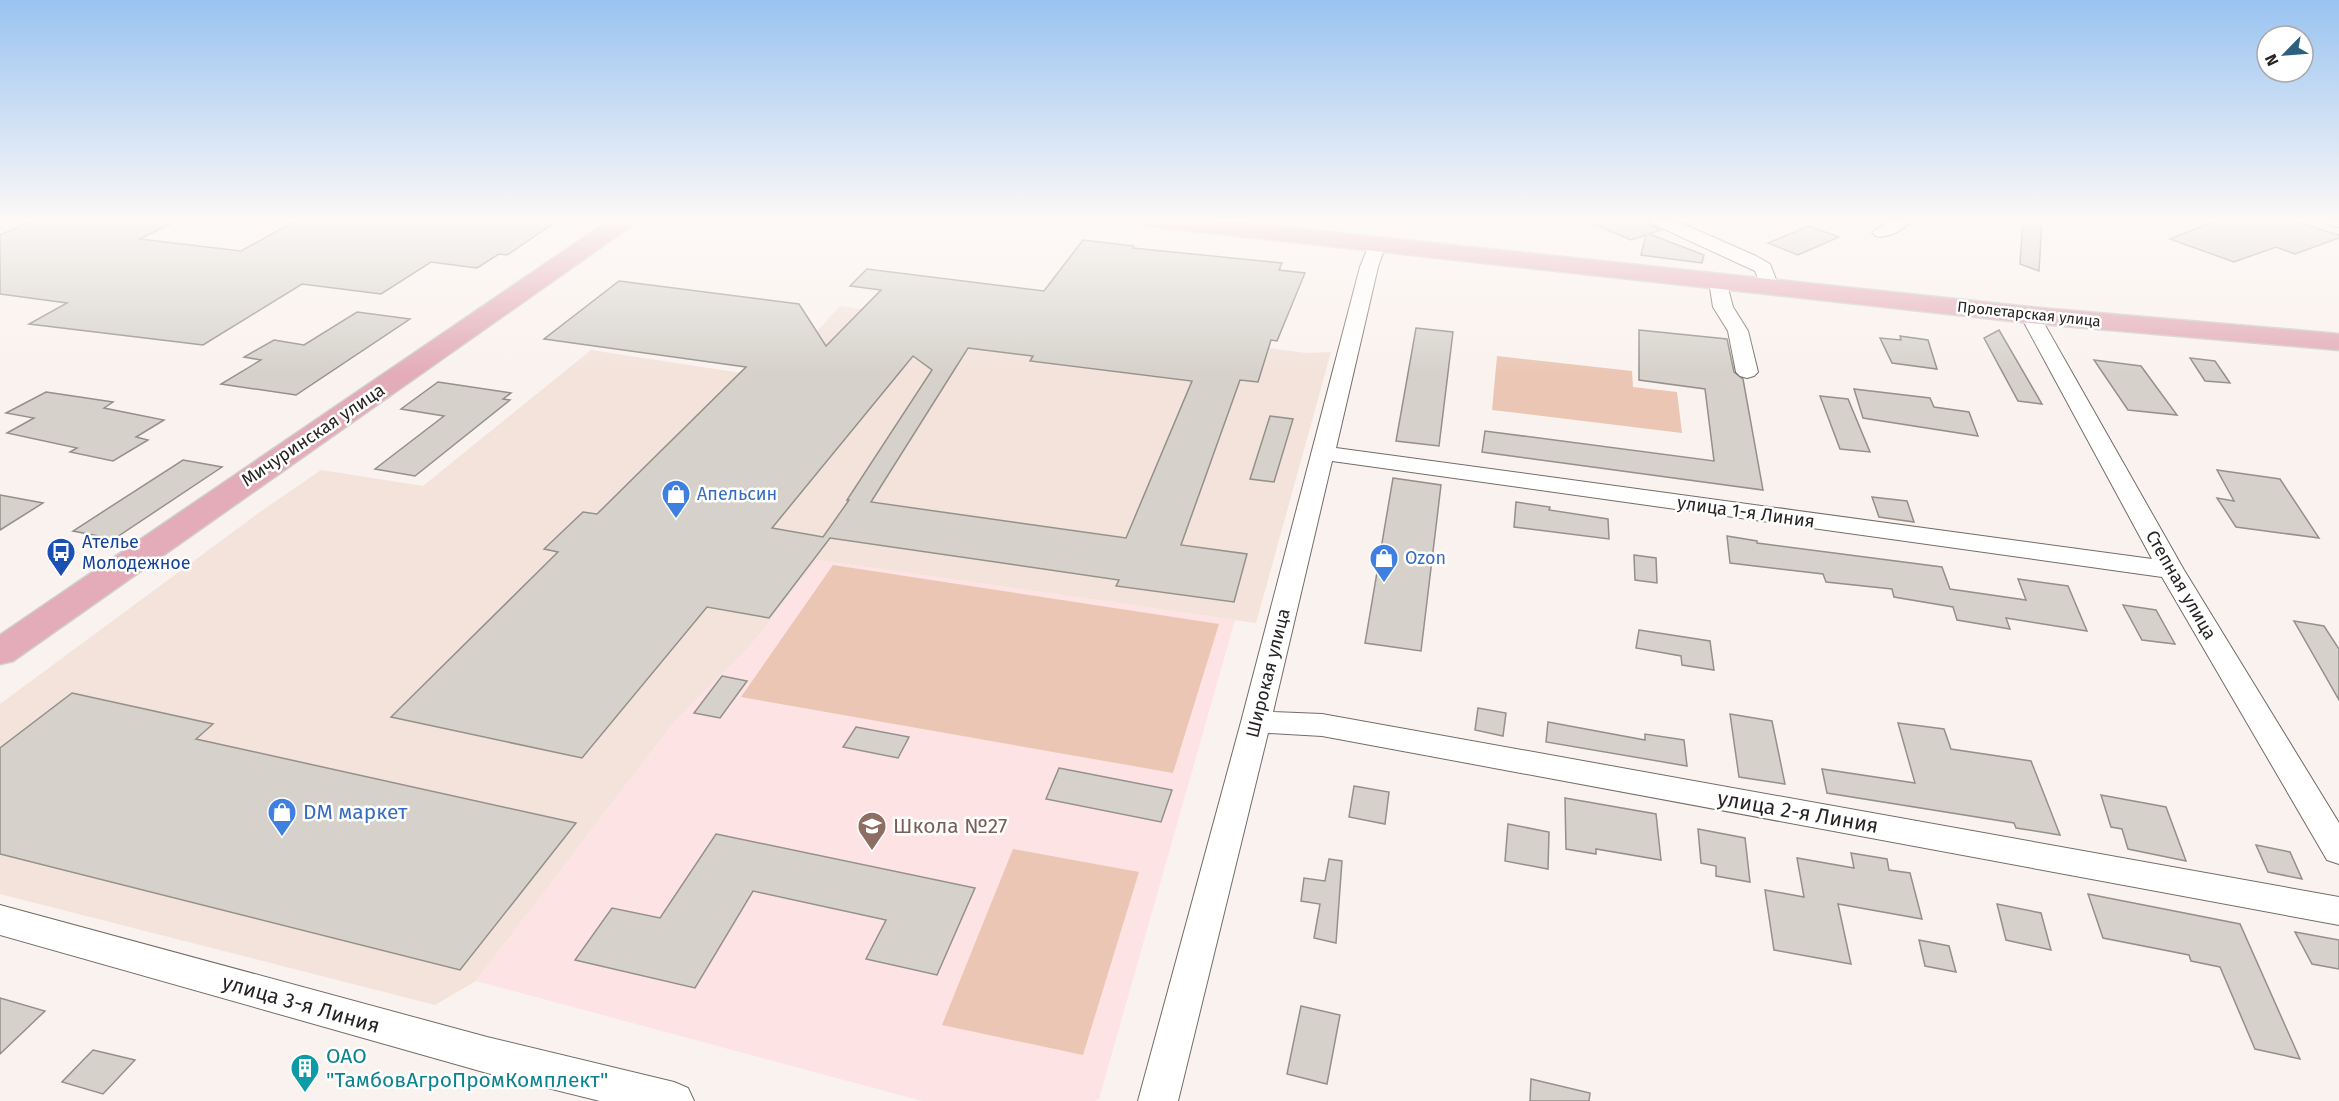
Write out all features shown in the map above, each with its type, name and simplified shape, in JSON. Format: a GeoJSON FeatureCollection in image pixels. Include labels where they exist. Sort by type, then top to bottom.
{"type":"FeatureCollection","features":[{"type":"Feature","properties":{"kind":"main road","name":"Мичуринская улица"},"geometry":{"type":"LineString","coordinates":[[0,652],[552,270]]}},
{"type":"Feature","properties":{"kind":"main road","name":"Пролетарская улица"},"geometry":{"type":"LineString","coordinates":[[1620,270],[2030,315],[2339,342]]}},
{"type":"Feature","properties":{"kind":"street","name":"Широкая улица"},"geometry":{"type":"LineString","coordinates":[[1158,1101],[1256,722],[1368,270]]}},
{"type":"Feature","properties":{"kind":"street"},"geometry":{"type":"LineString","coordinates":[[1764,270],[1770,287]]}},
{"type":"Feature","properties":{"kind":"street"},"geometry":{"type":"LineString","coordinates":[[1718,281],[1724,308],[1738,331],[1747,372]]}},
{"type":"Feature","properties":{"kind":"street","name":"Степная улица"},"geometry":{"type":"LineString","coordinates":[[2030,315],[2171,570],[2339,851]]}},
{"type":"Feature","properties":{"kind":"street","name":"улица 1-я Линия"},"geometry":{"type":"LineString","coordinates":[[1321,453],[2171,570]]}},
{"type":"Feature","properties":{"kind":"street","name":"улица 2-я Линия"},"geometry":{"type":"LineString","coordinates":[[1256,722],[1322,725],[2339,911]]}},
{"type":"Feature","properties":{"kind":"street","name":"улица 3-я Линия"},"geometry":{"type":"LineString","coordinates":[[0,920],[487,1055],[674,1101]]}},
{"type":"Feature","properties":{"kind":"shaded area"},"geometry":{"type":"Polygon","coordinates":[[[840,306],[1014,330],[1207,340],[1306,353],[1331,352],[1256,623],[817,560],[751,645],[674,722],[476,981],[435,1005],[0,894],[0,704],[260,512],[321,470],[423,486],[591,350],[774,378],[840,306]]]}},
{"type":"Feature","properties":{"kind":"shaded area"},"geometry":{"type":"Polygon","coordinates":[[[1497,356],[1632,371],[1633,387],[1677,392],[1682,433],[1492,410],[1497,356]]]}},
{"type":"Feature","properties":{"kind":"shaded area","name":"Школа №27"},"geometry":{"type":"Polygon","coordinates":[[[817,560],[1235,620],[1099,1099],[1095,1101],[922,1101],[476,981],[674,722],[751,645],[817,560]]]}},
{"type":"Feature","properties":{"kind":"shaded area"},"geometry":{"type":"Polygon","coordinates":[[[833,565],[1219,624],[1173,773],[741,697],[833,565]]]}},
{"type":"Feature","properties":{"kind":"shaded area"},"geometry":{"type":"Polygon","coordinates":[[[1013,849],[1139,872],[1083,1055],[942,1025],[1013,849]]]}},
{"type":"Feature","properties":{"kind":"building"},"geometry":{"type":"Polygon","coordinates":[[[0,270],[418,270],[381,294],[302,284],[203,345],[29,324],[67,303],[0,294],[0,270]]]}},
{"type":"Feature","properties":{"kind":"building"},"geometry":{"type":"Polygon","coordinates":[[[866,270],[1044,291],[1060,270],[1282,270],[1305,273],[1277,341],[1271,340],[1258,382],[1240,380],[1181,545],[1247,554],[1234,602],[1116,586],[1119,580],[830,538],[769,618],[707,607],[582,758],[391,717],[558,552],[544,549],[583,512],[597,514],[746,367],[544,339],[619,281],[799,304],[826,346],[881,290],[850,286],[866,270]],[[968,348],[871,502],[1126,538],[1192,381],[1030,361],[1033,356],[968,348]],[[913,356],[772,528],[823,537],[932,370],[913,356]]]}},
{"type":"Feature","properties":{"kind":"building"},"geometry":{"type":"Polygon","coordinates":[[[357,312],[410,319],[296,395],[221,384],[261,360],[244,357],[274,340],[304,345],[357,312]]]}},
{"type":"Feature","properties":{"kind":"building"},"geometry":{"type":"Polygon","coordinates":[[[1416,328],[1453,332],[1439,446],[1396,441],[1416,328]]]}},
{"type":"Feature","properties":{"kind":"building"},"geometry":{"type":"Polygon","coordinates":[[[1639,330],[1727,339],[1734,372],[1743,379],[1763,490],[1482,452],[1485,431],[1714,461],[1705,389],[1639,380],[1639,330]]]}},
{"type":"Feature","properties":{"kind":"building"},"geometry":{"type":"Polygon","coordinates":[[[1999,330],[2042,404],[2018,401],[1984,338],[1999,330]]]}},
{"type":"Feature","properties":{"kind":"building"},"geometry":{"type":"Polygon","coordinates":[[[1900,336],[1928,340],[1937,369],[1892,363],[1880,338],[1901,340],[1900,336]]]}},
{"type":"Feature","properties":{"kind":"building"},"geometry":{"type":"Polygon","coordinates":[[[2190,358],[2215,361],[2230,383],[2205,381],[2190,358]]]}},
{"type":"Feature","properties":{"kind":"building"},"geometry":{"type":"Polygon","coordinates":[[[2094,360],[2141,366],[2177,415],[2128,410],[2094,360]]]}},
{"type":"Feature","properties":{"kind":"building"},"geometry":{"type":"Polygon","coordinates":[[[438,382],[511,393],[503,399],[510,400],[415,476],[375,469],[444,416],[401,409],[438,382]]]}},
{"type":"Feature","properties":{"kind":"building"},"geometry":{"type":"Polygon","coordinates":[[[1854,389],[1930,398],[1934,407],[1969,412],[1978,436],[1863,418],[1854,389]]]}},
{"type":"Feature","properties":{"kind":"building"},"geometry":{"type":"Polygon","coordinates":[[[46,392],[113,402],[104,408],[164,420],[136,437],[148,440],[113,461],[70,452],[77,448],[7,433],[34,418],[6,413],[46,392]]]}},
{"type":"Feature","properties":{"kind":"building"},"geometry":{"type":"Polygon","coordinates":[[[1820,396],[1848,399],[1870,452],[1840,449],[1820,396]]]}},
{"type":"Feature","properties":{"kind":"building"},"geometry":{"type":"Polygon","coordinates":[[[1270,416],[1293,419],[1274,482],[1250,479],[1270,416]]]}},
{"type":"Feature","properties":{"kind":"building"},"geometry":{"type":"Polygon","coordinates":[[[183,460],[222,467],[114,539],[73,531],[183,460]]]}},
{"type":"Feature","properties":{"kind":"building"},"geometry":{"type":"Polygon","coordinates":[[[2217,470],[2280,479],[2319,538],[2236,527],[2217,498],[2234,501],[2217,470]]]}},
{"type":"Feature","properties":{"kind":"building"},"geometry":{"type":"Polygon","coordinates":[[[1393,478],[1441,485],[1421,651],[1365,643],[1393,478]]]}},
{"type":"Feature","properties":{"kind":"building"},"geometry":{"type":"Polygon","coordinates":[[[0,495],[43,503],[0,530],[0,495]]]}},
{"type":"Feature","properties":{"kind":"building"},"geometry":{"type":"Polygon","coordinates":[[[1872,497],[1907,501],[1914,522],[1879,517],[1872,497]]]}},
{"type":"Feature","properties":{"kind":"building"},"geometry":{"type":"Polygon","coordinates":[[[1516,502],[1550,507],[1549,510],[1608,519],[1609,539],[1514,527],[1516,502]]]}},
{"type":"Feature","properties":{"kind":"building"},"geometry":{"type":"Polygon","coordinates":[[[1727,536],[1757,541],[1757,543],[1942,567],[1950,589],[2026,600],[2018,579],[2068,586],[2087,631],[2006,618],[2010,629],[1957,620],[1953,607],[1894,597],[1892,589],[1826,582],[1823,574],[1730,563],[1727,536]]]}},
{"type":"Feature","properties":{"kind":"building"},"geometry":{"type":"Polygon","coordinates":[[[1634,555],[1656,558],[1657,583],[1635,580],[1634,555]]]}},
{"type":"Feature","properties":{"kind":"building"},"geometry":{"type":"Polygon","coordinates":[[[2123,605],[2156,610],[2175,644],[2142,640],[2123,605]]]}},
{"type":"Feature","properties":{"kind":"building"},"geometry":{"type":"Polygon","coordinates":[[[2294,621],[2324,626],[2339,649],[2339,700],[2294,621]]]}},
{"type":"Feature","properties":{"kind":"building"},"geometry":{"type":"Polygon","coordinates":[[[1639,630],[1710,641],[1714,670],[1682,665],[1681,656],[1636,648],[1639,630]]]}},
{"type":"Feature","properties":{"kind":"building"},"geometry":{"type":"Polygon","coordinates":[[[722,676],[747,681],[720,718],[694,713],[722,676]]]}},
{"type":"Feature","properties":{"kind":"building","name":"DM маркет"},"geometry":{"type":"Polygon","coordinates":[[[72,693],[213,724],[196,739],[576,823],[460,970],[0,854],[0,748],[72,693]]]}},
{"type":"Feature","properties":{"kind":"building"},"geometry":{"type":"Polygon","coordinates":[[[1478,708],[1506,713],[1503,736],[1475,730],[1478,708]]]}},
{"type":"Feature","properties":{"kind":"building"},"geometry":{"type":"Polygon","coordinates":[[[1730,714],[1772,721],[1785,784],[1739,777],[1730,714]]]}},
{"type":"Feature","properties":{"kind":"building"},"geometry":{"type":"Polygon","coordinates":[[[1548,722],[1645,740],[1645,734],[1684,740],[1687,766],[1546,742],[1548,722]]]}},
{"type":"Feature","properties":{"kind":"building"},"geometry":{"type":"Polygon","coordinates":[[[1898,723],[1944,729],[1951,749],[2031,761],[2060,835],[2016,828],[2014,823],[1827,793],[1822,769],[1915,783],[1898,723]]]}},
{"type":"Feature","properties":{"kind":"building"},"geometry":{"type":"Polygon","coordinates":[[[856,727],[909,737],[898,758],[843,747],[856,727]]]}},
{"type":"Feature","properties":{"kind":"building"},"geometry":{"type":"Polygon","coordinates":[[[1059,768],[1172,790],[1161,822],[1046,799],[1059,768]]]}},
{"type":"Feature","properties":{"kind":"building"},"geometry":{"type":"Polygon","coordinates":[[[1354,786],[1389,792],[1385,824],[1349,817],[1354,786]]]}},
{"type":"Feature","properties":{"kind":"building"},"geometry":{"type":"Polygon","coordinates":[[[2101,795],[2166,807],[2186,861],[2128,849],[2122,829],[2111,827],[2101,795]]]}},
{"type":"Feature","properties":{"kind":"building"},"geometry":{"type":"Polygon","coordinates":[[[1565,798],[1656,814],[1661,860],[1596,849],[1596,854],[1566,849],[1565,798]]]}},
{"type":"Feature","properties":{"kind":"building"},"geometry":{"type":"Polygon","coordinates":[[[1508,824],[1549,832],[1548,869],[1505,861],[1508,824]]]}},
{"type":"Feature","properties":{"kind":"building"},"geometry":{"type":"Polygon","coordinates":[[[1698,829],[1745,838],[1750,882],[1716,876],[1716,866],[1701,863],[1698,829]]]}},
{"type":"Feature","properties":{"kind":"building"},"geometry":{"type":"Polygon","coordinates":[[[716,834],[975,888],[937,975],[866,959],[886,920],[753,891],[695,988],[575,960],[612,908],[660,918],[716,834]]]}},
{"type":"Feature","properties":{"kind":"building"},"geometry":{"type":"Polygon","coordinates":[[[2256,845],[2290,852],[2302,879],[2268,872],[2256,845]]]}},
{"type":"Feature","properties":{"kind":"building"},"geometry":{"type":"Polygon","coordinates":[[[1851,853],[1887,859],[1889,870],[1910,873],[1922,919],[1838,904],[1851,964],[1774,950],[1765,890],[1804,897],[1797,858],[1854,868],[1851,853]]]}},
{"type":"Feature","properties":{"kind":"building"},"geometry":{"type":"Polygon","coordinates":[[[1329,859],[1342,861],[1336,943],[1314,938],[1320,904],[1301,901],[1304,878],[1325,881],[1329,859]]]}},
{"type":"Feature","properties":{"kind":"building"},"geometry":{"type":"Polygon","coordinates":[[[2088,894],[2240,924],[2300,1059],[2255,1049],[2220,967],[2191,961],[2189,955],[2103,938],[2088,894]]]}},
{"type":"Feature","properties":{"kind":"building"},"geometry":{"type":"Polygon","coordinates":[[[1997,904],[2041,913],[2051,950],[2006,940],[1997,904]]]}},
{"type":"Feature","properties":{"kind":"building"},"geometry":{"type":"Polygon","coordinates":[[[2295,932],[2339,940],[2339,969],[2312,964],[2295,932]]]}},
{"type":"Feature","properties":{"kind":"building"},"geometry":{"type":"Polygon","coordinates":[[[1919,940],[1949,946],[1956,972],[1925,966],[1919,940]]]}},
{"type":"Feature","properties":{"kind":"building"},"geometry":{"type":"Polygon","coordinates":[[[0,998],[45,1011],[0,1054],[0,998]]]}},
{"type":"Feature","properties":{"kind":"building"},"geometry":{"type":"Polygon","coordinates":[[[1301,1006],[1340,1015],[1327,1084],[1287,1074],[1301,1006]]]}},
{"type":"Feature","properties":{"kind":"building"},"geometry":{"type":"Polygon","coordinates":[[[93,1050],[135,1060],[103,1094],[62,1082],[93,1050]]]}},
{"type":"Feature","properties":{"kind":"building"},"geometry":{"type":"Polygon","coordinates":[[[1531,1079],[1590,1093],[1589,1101],[1530,1101],[1531,1079]]]}},
{"type":"Feature","properties":{"kind":"place","name":"Апельсин"},"geometry":{"type":"Point","coordinates":[676,520]}},
{"type":"Feature","properties":{"kind":"place","name":"Ателье Молодежное"},"geometry":{"type":"Point","coordinates":[61,578]}},
{"type":"Feature","properties":{"kind":"place","name":"Ozon"},"geometry":{"type":"Point","coordinates":[1384,584]}},
{"type":"Feature","properties":{"kind":"place","name":"DM маркет"},"geometry":{"type":"Point","coordinates":[282,838]}},
{"type":"Feature","properties":{"kind":"place","name":"Школа №27"},"geometry":{"type":"Point","coordinates":[872,852]}},
{"type":"Feature","properties":{"kind":"place","name":"ОАО \"ТамбовАгроПромКомплект\""},"geometry":{"type":"Point","coordinates":[305,1094]}}]}
